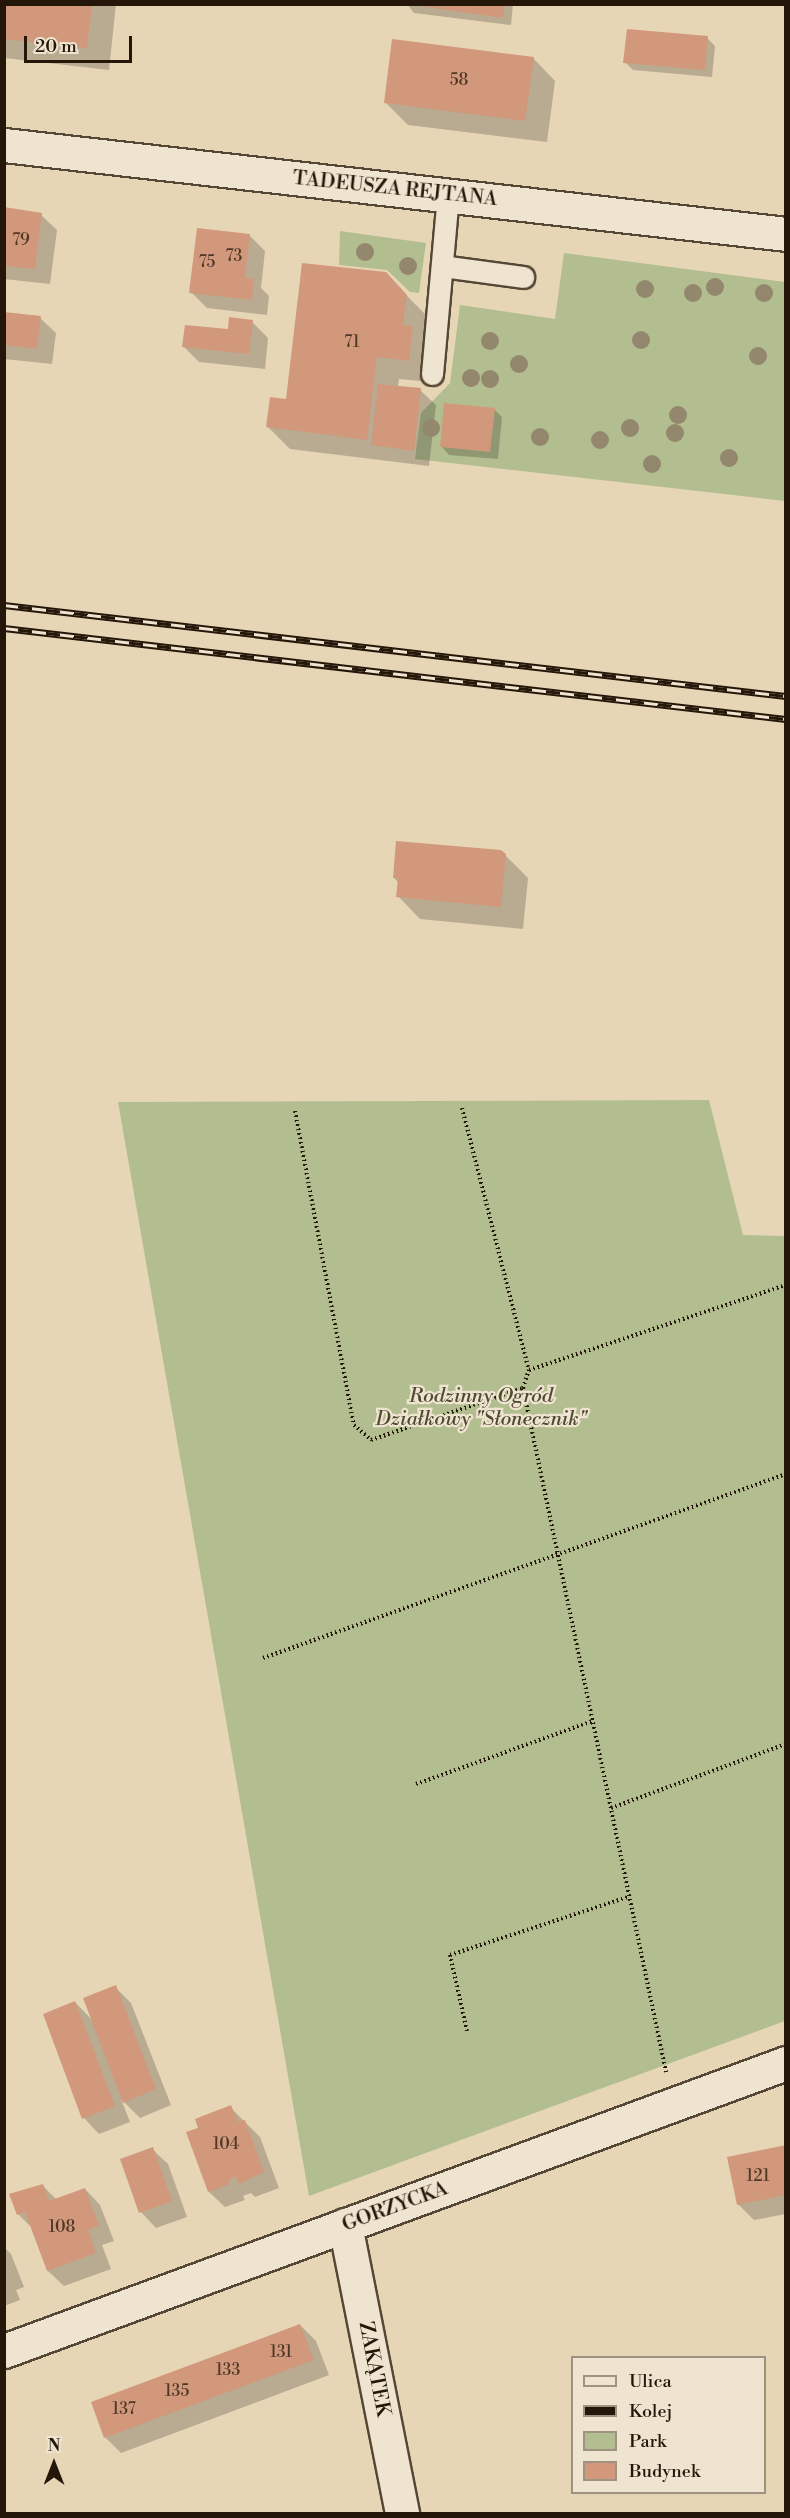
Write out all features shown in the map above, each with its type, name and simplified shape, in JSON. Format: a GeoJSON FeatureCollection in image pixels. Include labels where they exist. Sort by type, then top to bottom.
{"type":"FeatureCollection","features":[{"type":"Feature","properties":{"kind":"street","name":"TADEUSZA REJTANA"},"geometry":{"type":"LineString","coordinates":[[4,145],[786,234]]}},
{"type":"Feature","properties":{"kind":"street","name":"GORZYCKA"},"geometry":{"type":"LineString","coordinates":[[4,2351],[786,2063]]}},
{"type":"Feature","properties":{"kind":"street","name":"ZAKĄTEK"},"geometry":{"type":"LineString","coordinates":[[345,2225],[402,2514]]}},
{"type":"Feature","properties":{"kind":"lane"},"geometry":{"type":"LineString","coordinates":[[432,374],[448,195]]}},
{"type":"Feature","properties":{"kind":"lane"},"geometry":{"type":"LineString","coordinates":[[442,266],[523,277]]}},
{"type":"Feature","properties":{"kind":"path"},"geometry":{"type":"LineString","coordinates":[[462,1108],[529,1370],[523,1388],[665,2066]]}},
{"type":"Feature","properties":{"kind":"path"},"geometry":{"type":"LineString","coordinates":[[295,1111],[354,1425],[371,1440],[523,1388]]}},
{"type":"Feature","properties":{"kind":"path"},"geometry":{"type":"LineString","coordinates":[[529,1370],[786,1285]]}},
{"type":"Feature","properties":{"kind":"path"},"geometry":{"type":"LineString","coordinates":[[262,1659],[557,1557],[786,1473]]}},
{"type":"Feature","properties":{"kind":"path"},"geometry":{"type":"LineString","coordinates":[[417,1784],[593,1721]]}},
{"type":"Feature","properties":{"kind":"path"},"geometry":{"type":"LineString","coordinates":[[611,1808],[786,1744]]}},
{"type":"Feature","properties":{"kind":"path"},"geometry":{"type":"LineString","coordinates":[[467,2031],[450,1955],[630,1896]]}},
{"type":"Feature","properties":{"kind":"green space"},"geometry":{"type":"Polygon","coordinates":[[[340,231],[426,243],[419,293],[410,292],[387,270],[339,265],[340,231]]]}},
{"type":"Feature","properties":{"kind":"green space"},"geometry":{"type":"Polygon","coordinates":[[[564,253],[785,282],[785,501],[415,459],[421,413],[450,383],[460,305],[555,319],[564,253]]]}},
{"type":"Feature","properties":{"kind":"green space","name":"Rodzinny Ogród Działkowy \"Słonecznik\""},"geometry":{"type":"Polygon","coordinates":[[[709,1100],[743,1235],[785,1236],[785,2021],[309,2196],[118,1102],[709,1100]]]}},
{"type":"Feature","properties":{"kind":"building"},"geometry":{"type":"Polygon","coordinates":[[[4,4],[92,4],[87,48],[4,39],[4,4]]]}},
{"type":"Feature","properties":{"kind":"building"},"geometry":{"type":"Polygon","coordinates":[[[406,4],[505,4],[503,18],[406,4]]]}},
{"type":"Feature","properties":{"kind":"building"},"geometry":{"type":"Polygon","coordinates":[[[627,29],[708,36],[705,70],[623,63],[627,29]]]}},
{"type":"Feature","properties":{"kind":"building"},"geometry":{"type":"Polygon","coordinates":[[[392,39],[534,57],[525,121],[384,103],[392,39]]]}},
{"type":"Feature","properties":{"kind":"building"},"geometry":{"type":"Polygon","coordinates":[[[4,207],[42,213],[35,269],[4,266],[4,207]]]}},
{"type":"Feature","properties":{"kind":"building"},"geometry":{"type":"Polygon","coordinates":[[[197,228],[250,234],[245,278],[254,279],[252,300],[189,293],[197,228]]]}},
{"type":"Feature","properties":{"kind":"building"},"geometry":{"type":"Polygon","coordinates":[[[302,263],[386,272],[407,295],[403,325],[413,326],[409,361],[377,357],[367,440],[266,427],[270,397],[286,399],[302,263]]]}},
{"type":"Feature","properties":{"kind":"building"},"geometry":{"type":"Polygon","coordinates":[[[4,312],[41,316],[37,349],[4,345],[4,312]]]}},
{"type":"Feature","properties":{"kind":"building"},"geometry":{"type":"Polygon","coordinates":[[[229,317],[253,320],[249,354],[182,347],[185,325],[228,329],[229,317]]]}},
{"type":"Feature","properties":{"kind":"building"},"geometry":{"type":"Polygon","coordinates":[[[378,384],[421,388],[414,451],[371,445],[378,384]]]}},
{"type":"Feature","properties":{"kind":"building"},"geometry":{"type":"Polygon","coordinates":[[[444,403],[495,408],[490,452],[440,447],[444,403]]]}},
{"type":"Feature","properties":{"kind":"building"},"geometry":{"type":"Polygon","coordinates":[[[396,841],[501,850],[506,854],[501,907],[396,897],[398,878],[393,878],[396,841]]]}},
{"type":"Feature","properties":{"kind":"building"},"geometry":{"type":"Polygon","coordinates":[[[116,1985],[156,2089],[123,2103],[83,1998],[116,1985]]]}},
{"type":"Feature","properties":{"kind":"building"},"geometry":{"type":"Polygon","coordinates":[[[75,2001],[115,2106],[82,2119],[43,2014],[75,2001]]]}},
{"type":"Feature","properties":{"kind":"building"},"geometry":{"type":"Polygon","coordinates":[[[231,2105],[238,2122],[245,2120],[264,2172],[239,2184],[236,2177],[228,2180],[230,2184],[208,2192],[186,2132],[198,2128],[195,2119],[231,2105]]]}},
{"type":"Feature","properties":{"kind":"building"},"geometry":{"type":"Polygon","coordinates":[[[786,2145],[786,2195],[737,2205],[727,2157],[786,2145]]]}},
{"type":"Feature","properties":{"kind":"building"},"geometry":{"type":"Polygon","coordinates":[[[153,2147],[172,2201],[139,2213],[120,2159],[153,2147]]]}},
{"type":"Feature","properties":{"kind":"building"},"geometry":{"type":"Polygon","coordinates":[[[43,2184],[49,2201],[85,2188],[99,2225],[88,2230],[96,2253],[47,2271],[25,2212],[17,2215],[9,2194],[43,2184]]]}},
{"type":"Feature","properties":{"kind":"building"},"geometry":{"type":"Polygon","coordinates":[[[300,2324],[314,2360],[104,2438],[91,2402],[300,2324]]]}},
{"type":"Feature","properties":{"kind":"railway"},"geometry":{"type":"LineString","coordinates":[[4,605],[786,696]]}},
{"type":"Feature","properties":{"kind":"railway"},"geometry":{"type":"LineString","coordinates":[[4,628],[786,719]]}}]}
